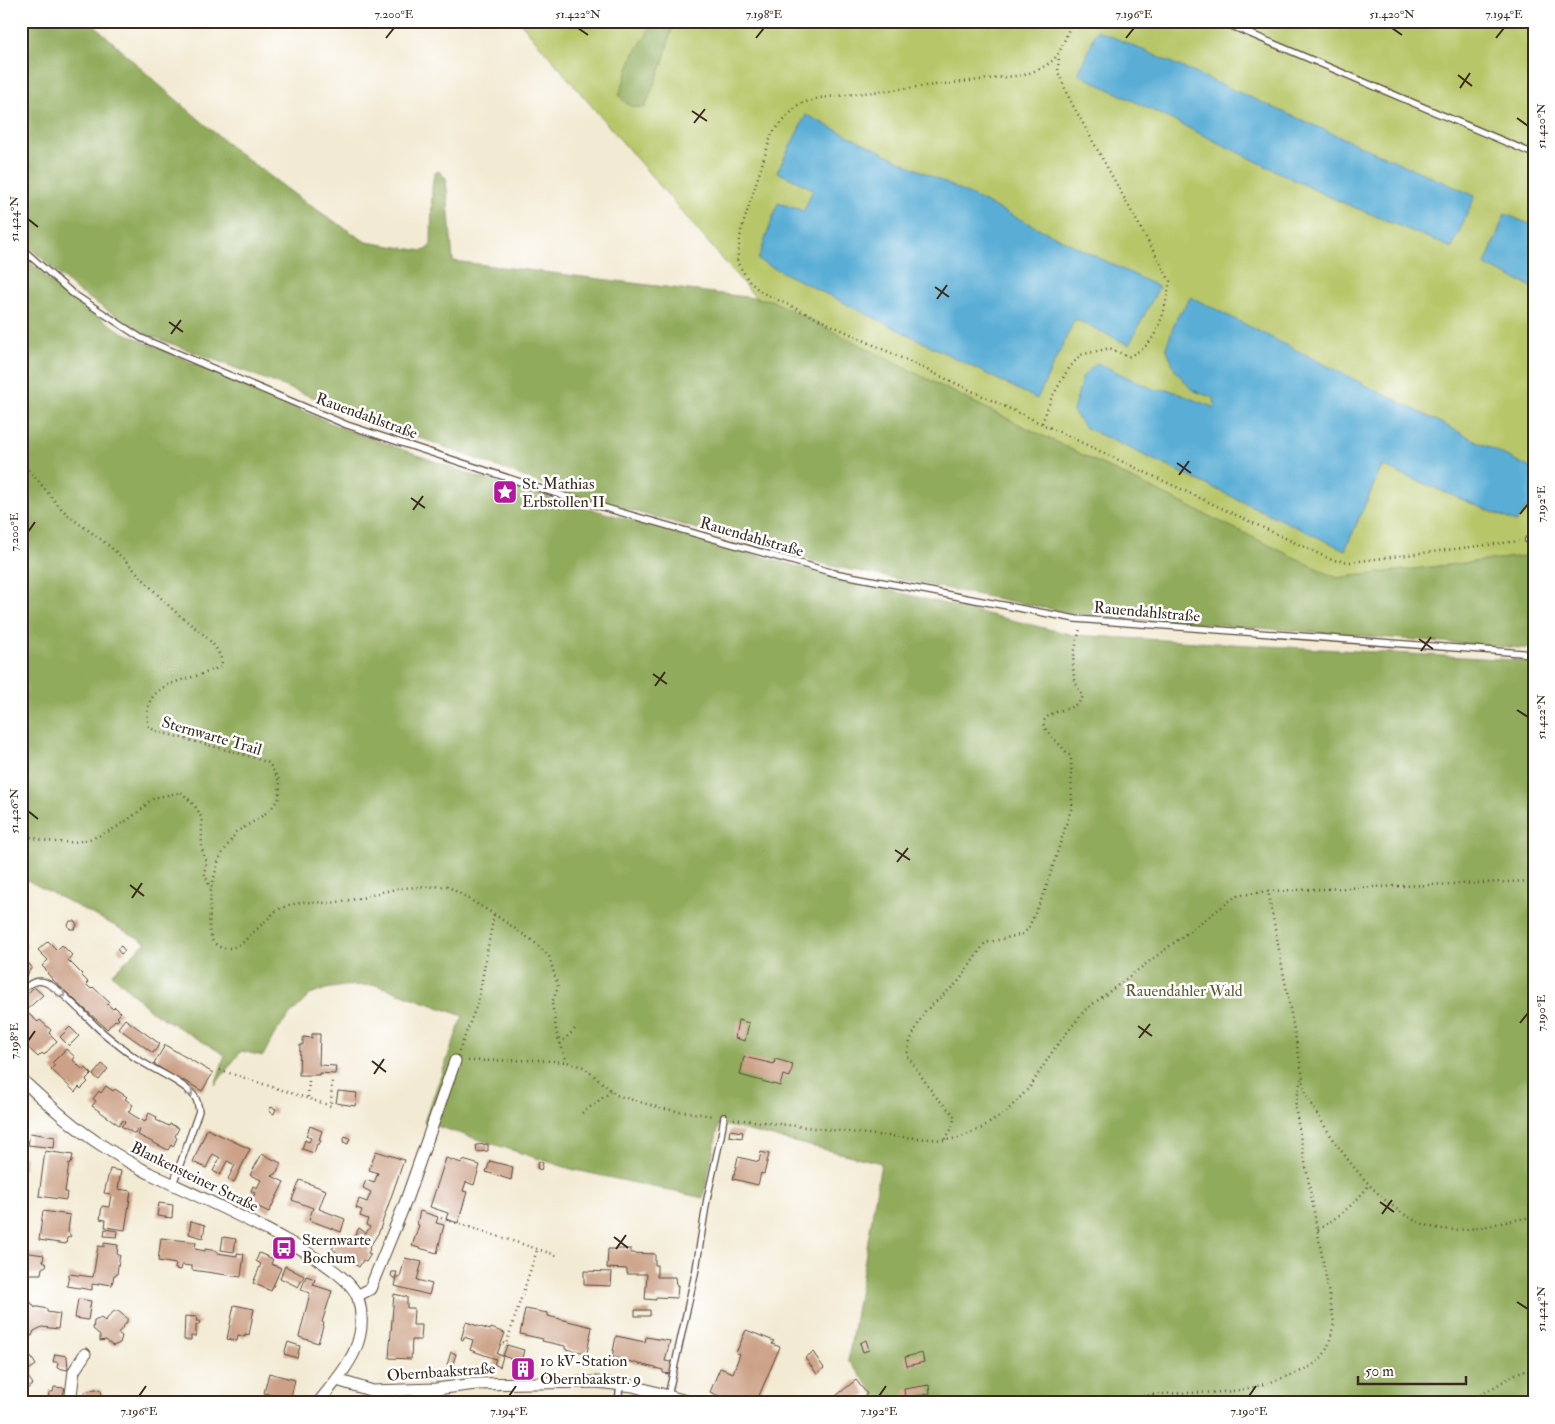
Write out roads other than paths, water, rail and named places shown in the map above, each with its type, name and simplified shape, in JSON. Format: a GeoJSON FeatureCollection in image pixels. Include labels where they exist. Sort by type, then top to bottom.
{"type":"FeatureCollection","features":[{"type":"Feature","properties":{"kind":"street"},"geometry":{"type":"LineString","coordinates":[[318,1403],[337,1380],[359,1339],[362,1326],[357,1296],[370,1290],[450,1092],[455,1061]]}},
{"type":"Feature","properties":{"kind":"street","name":"Blankensteiner Straße"},"geometry":{"type":"LineString","coordinates":[[21,1079],[53,1109],[90,1138],[126,1160],[288,1241],[332,1269],[357,1296]]}},
{"type":"Feature","properties":{"kind":"street"},"geometry":{"type":"LineString","coordinates":[[70,1403],[74,1371],[85,1354]]}},
{"type":"Feature","properties":{"kind":"street","name":"Obernbaakstraße"},"geometry":{"type":"LineString","coordinates":[[337,1380],[373,1391],[512,1383],[596,1382],[620,1384],[693,1403]]}},
{"type":"Feature","properties":{"kind":"lane"},"geometry":{"type":"LineString","coordinates":[[1220,21],[1534,154]]}},
{"type":"Feature","properties":{"kind":"lane","name":"Rauendahlstraße"},"geometry":{"type":"LineString","coordinates":[[21,248],[72,293],[141,338],[347,425],[560,496],[834,573],[1082,620],[1534,654]]}},
{"type":"Feature","properties":{"kind":"lane"},"geometry":{"type":"LineString","coordinates":[[21,992],[28,984],[44,981],[116,1044],[143,1064],[186,1089],[195,1097],[199,1112],[173,1184]]}},
{"type":"Feature","properties":{"kind":"lane"},"geometry":{"type":"LineString","coordinates":[[668,1396],[696,1269],[707,1199],[722,1136],[724,1117]]}},
{"type":"Feature","properties":{"kind":"lane"},"geometry":{"type":"LineString","coordinates":[[618,1403],[620,1384]]}},
{"type":"Feature","properties":{"kind":"lane"},"geometry":{"type":"LineString","coordinates":[[401,1390],[402,1403]]}},
{"type":"Feature","properties":{"kind":"water"},"geometry":{"type":"Polygon","coordinates":[[[1097,30],[1475,196],[1452,248],[1327,196],[1078,74],[1097,30]]]}},
{"type":"Feature","properties":{"kind":"water"},"geometry":{"type":"Polygon","coordinates":[[[806,115],[1159,287],[1129,345],[1075,319],[1037,399],[758,260],[778,203],[804,211],[813,189],[777,172],[806,115]]]}},
{"type":"Feature","properties":{"kind":"water"},"geometry":{"type":"Polygon","coordinates":[[[1505,214],[1534,226],[1534,288],[1485,265],[1505,214]]]}},
{"type":"Feature","properties":{"kind":"water"},"geometry":{"type":"Polygon","coordinates":[[[1191,297],[1534,470],[1534,499],[1516,522],[1382,466],[1345,550],[1084,427],[1073,411],[1083,376],[1097,363],[1155,390],[1169,390],[1215,408],[1214,398],[1192,390],[1175,370],[1166,347],[1177,317],[1191,297]]]}},
{"type":"Feature","properties":{"kind":"place","name":"St. Mathias Erbstollen II"},"geometry":{"type":"Point","coordinates":[505,492]}},
{"type":"Feature","properties":{"kind":"place","name":"Sternwarte Bochum"},"geometry":{"type":"Point","coordinates":[284,1248]}},
{"type":"Feature","properties":{"kind":"place","name":"10 kV-Station Obernbaakstr. 9"},"geometry":{"type":"Point","coordinates":[523,1369]}},
{"type":"Feature","properties":{"kind":"park label","name":"Rauendahler Wald"},"geometry":{"type":"Point","coordinates":[1184,990]}}]}
